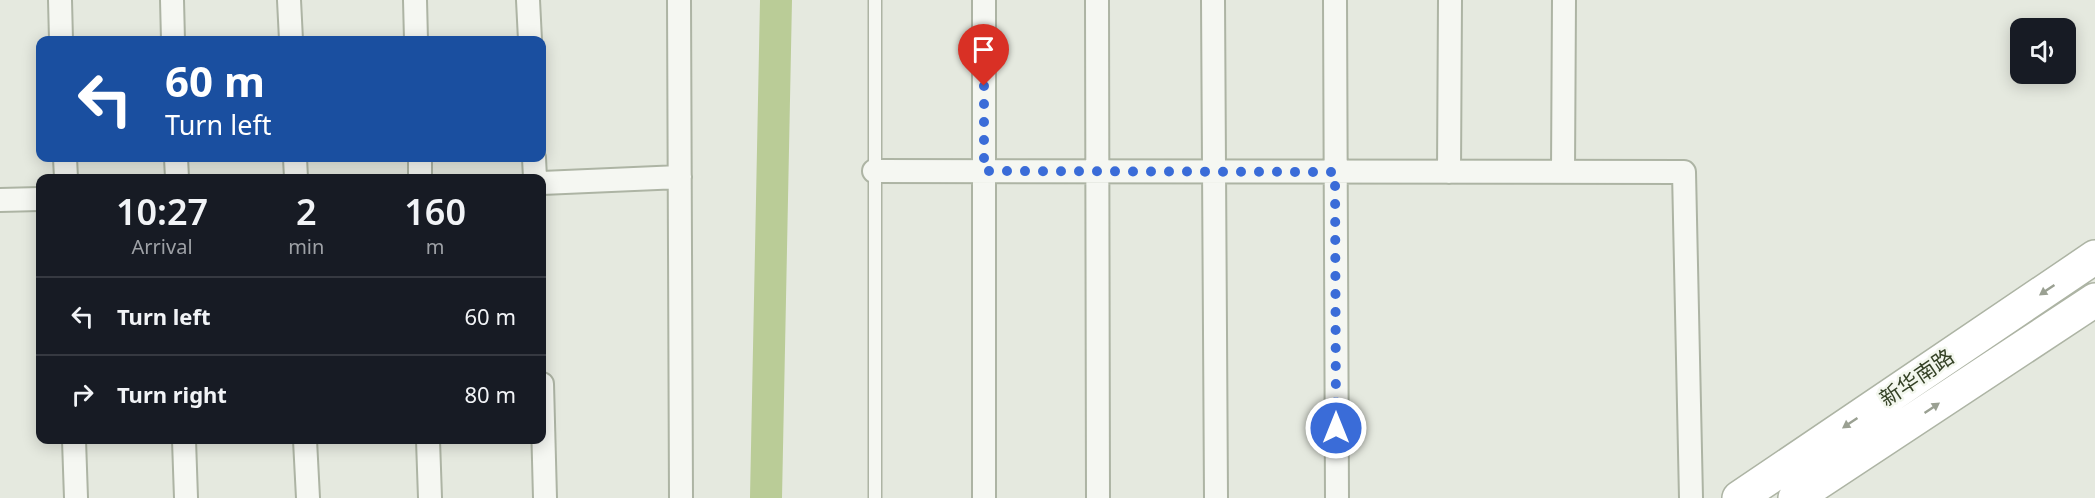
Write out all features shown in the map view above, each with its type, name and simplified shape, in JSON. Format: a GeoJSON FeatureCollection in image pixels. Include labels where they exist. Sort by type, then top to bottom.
{"type":"FeatureCollection","features":[{"type":"Feature","properties":{"kind":"street"},"geometry":{"type":"LineString","coordinates":[[60,0],[61,36]]}},
{"type":"Feature","properties":{"kind":"street"},"geometry":{"type":"LineString","coordinates":[[172,0],[173,36]]}},
{"type":"Feature","properties":{"kind":"street"},"geometry":{"type":"LineString","coordinates":[[290,0],[291,36]]}},
{"type":"Feature","properties":{"kind":"street"},"geometry":{"type":"LineString","coordinates":[[415,0],[416,36]]}},
{"type":"Feature","properties":{"kind":"street"},"geometry":{"type":"LineString","coordinates":[[528,0],[530,36]]}},
{"type":"Feature","properties":{"kind":"street"},"geometry":{"type":"LineString","coordinates":[[679,0],[681,498]]}},
{"type":"Feature","properties":{"kind":"street"},"geometry":{"type":"LineString","coordinates":[[984,0],[984,498]]}},
{"type":"Feature","properties":{"kind":"street"},"geometry":{"type":"LineString","coordinates":[[1096,0],[1098,498]]}},
{"type":"Feature","properties":{"kind":"street"},"geometry":{"type":"LineString","coordinates":[[1212,0],[1216,498]]}},
{"type":"Feature","properties":{"kind":"street"},"geometry":{"type":"LineString","coordinates":[[1335,0],[1337,498]]}},
{"type":"Feature","properties":{"kind":"street"},"geometry":{"type":"LineString","coordinates":[[1449,171],[1450,0]]}},
{"type":"Feature","properties":{"kind":"street"},"geometry":{"type":"LineString","coordinates":[[1563,171],[1564,0]]}},
{"type":"Feature","properties":{"kind":"street"},"geometry":{"type":"LineString","coordinates":[[874,171],[1684,172],[1691,498]]}},
{"type":"Feature","properties":{"kind":"street"},"geometry":{"type":"LineString","coordinates":[[546,183],[680,177]]}},
{"type":"Feature","properties":{"kind":"street"},"geometry":{"type":"LineString","coordinates":[[0,201],[36,199]]}},
{"type":"Feature","properties":{"kind":"street","name":"新华南路"},"geometry":{"type":"LineString","coordinates":[[1739,498],[2095,257]]}},
{"type":"Feature","properties":{"kind":"street","name":"新华南路"},"geometry":{"type":"LineString","coordinates":[[1795,498],[2095,300]]}},
{"type":"Feature","properties":{"kind":"street"},"geometry":{"type":"LineString","coordinates":[[74,444],[76,498]]}},
{"type":"Feature","properties":{"kind":"street"},"geometry":{"type":"LineString","coordinates":[[184,444],[186,498]]}},
{"type":"Feature","properties":{"kind":"street"},"geometry":{"type":"LineString","coordinates":[[305,444],[308,498]]}},
{"type":"Feature","properties":{"kind":"street"},"geometry":{"type":"LineString","coordinates":[[428,444],[430,498]]}},
{"type":"Feature","properties":{"kind":"street"},"geometry":{"type":"LineString","coordinates":[[544,444],[545,498]]}},
{"type":"Feature","properties":{"kind":"lane"},"geometry":{"type":"LineString","coordinates":[[874,0],[875,498]]}},
{"type":"Feature","properties":{"kind":"waterway"},"geometry":{"type":"LineString","coordinates":[[766,498],[776,0]]}},
{"type":"Feature","properties":{"kind":"route"},"geometry":{"type":"LineString","coordinates":[[984,86],[984,171],[1335,172],[1336,428]]}}]}
